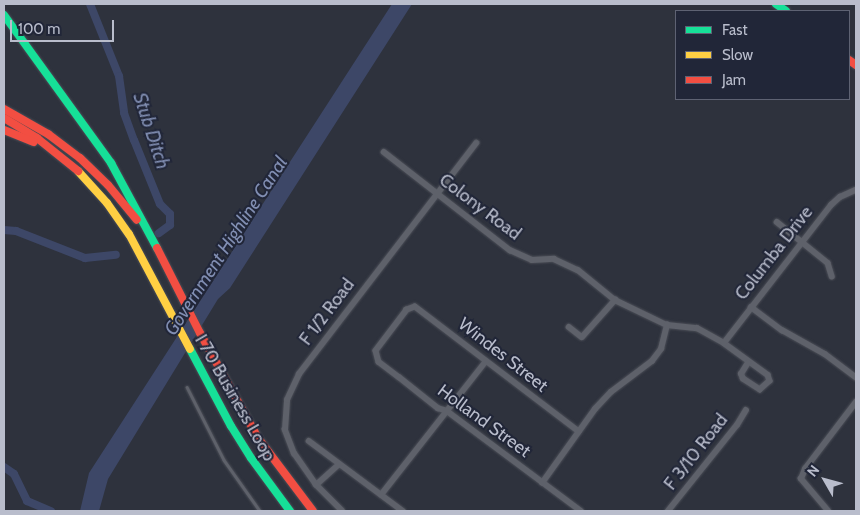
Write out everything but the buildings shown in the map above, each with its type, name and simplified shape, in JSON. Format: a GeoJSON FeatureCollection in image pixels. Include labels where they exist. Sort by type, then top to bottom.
{"type":"FeatureCollection","features":[{"type":"Feature","properties":{"kind":"main road"},"geometry":{"type":"LineString","coordinates":[[4,15],[111,163],[157,248]]}},
{"type":"Feature","properties":{"kind":"main road"},"geometry":{"type":"LineString","coordinates":[[4,109],[48,134],[80,158],[108,184],[157,248]]}},
{"type":"Feature","properties":{"kind":"main road"},"geometry":{"type":"LineString","coordinates":[[4,118],[37,138],[78,172]]}},
{"type":"Feature","properties":{"kind":"main road"},"geometry":{"type":"LineString","coordinates":[[4,130],[30,140],[78,172]]}},
{"type":"Feature","properties":{"kind":"main road","name":"I 70 Business Loop"},"geometry":{"type":"LineString","coordinates":[[78,172],[107,203],[129,234],[189,351],[245,449],[290,511]]}},
{"type":"Feature","properties":{"kind":"main road","name":"I 70 Business Loop"},"geometry":{"type":"LineString","coordinates":[[157,248],[200,334],[258,438],[294,489],[313,511]]}},
{"type":"Feature","properties":{"kind":"street","name":"F 1/2 Road"},"geometry":{"type":"LineString","coordinates":[[342,511],[316,485],[294,454],[286,430],[287,400],[291,389],[300,374],[476,143]]}},
{"type":"Feature","properties":{"kind":"street","name":"Colony Road"},"geometry":{"type":"LineString","coordinates":[[384,152],[510,250],[532,260],[554,259],[578,270],[615,300],[667,326],[696,328],[724,343],[748,363],[753,363],[770,378],[768,384],[760,390],[744,379],[741,374],[748,363]]}},
{"type":"Feature","properties":{"kind":"street","name":"Columba Drive"},"geometry":{"type":"LineString","coordinates":[[724,343],[830,205],[840,197],[856,190]]}},
{"type":"Feature","properties":{"kind":"street"},"geometry":{"type":"LineString","coordinates":[[777,222],[828,263],[832,276]]}},
{"type":"Feature","properties":{"kind":"street"},"geometry":{"type":"LineString","coordinates":[[570,327],[582,337],[615,300]]}},
{"type":"Feature","properties":{"kind":"street","name":"Windes Street"},"geometry":{"type":"LineString","coordinates":[[407,310],[415,307],[421,310],[579,432]]}},
{"type":"Feature","properties":{"kind":"street"},"geometry":{"type":"LineString","coordinates":[[752,307],[782,330],[825,354],[856,377]]}},
{"type":"Feature","properties":{"kind":"street","name":"Holland Street"},"geometry":{"type":"LineString","coordinates":[[407,310],[376,351],[379,362],[438,408],[447,411],[580,511]]}},
{"type":"Feature","properties":{"kind":"street"},"geometry":{"type":"LineString","coordinates":[[542,482],[611,392],[652,361],[662,349],[667,326]]}},
{"type":"Feature","properties":{"kind":"street"},"geometry":{"type":"LineString","coordinates":[[381,495],[486,361]]}},
{"type":"Feature","properties":{"kind":"street"},"geometry":{"type":"LineString","coordinates":[[828,511],[801,479],[805,469],[856,402]]}},
{"type":"Feature","properties":{"kind":"street","name":"F 3/10 Road"},"geometry":{"type":"LineString","coordinates":[[668,511],[737,425],[746,410]]}},
{"type":"Feature","properties":{"kind":"street"},"geometry":{"type":"LineString","coordinates":[[309,441],[403,511]]}},
{"type":"Feature","properties":{"kind":"street"},"geometry":{"type":"LineString","coordinates":[[316,485],[339,464]]}},
{"type":"Feature","properties":{"kind":"lane"},"geometry":{"type":"LineString","coordinates":[[187,388],[224,460],[260,511]]}},
{"type":"Feature","properties":{"kind":"water"},"geometry":{"type":"Polygon","coordinates":[[[392,4],[412,4],[230,288],[218,299],[108,479],[99,511],[80,511],[89,473],[392,4]]]}},
{"type":"Feature","properties":{"kind":"waterway","name":"Stub Ditch"},"geometry":{"type":"LineString","coordinates":[[90,4],[119,76],[124,113],[134,140],[160,204],[170,214],[170,225],[159,233]]}},
{"type":"Feature","properties":{"kind":"waterway","name":"Stub Ditch"},"geometry":{"type":"LineString","coordinates":[[4,230],[16,231],[85,258],[116,255]]}},
{"type":"Feature","properties":{"kind":"waterway","name":"Stub Ditch"},"geometry":{"type":"LineString","coordinates":[[4,467],[14,474],[27,501],[51,511]]}},
{"type":"Feature","properties":{"kind":"traffic: fast"},"geometry":{"type":"LineString","coordinates":[[776,4],[785,10]]}},
{"type":"Feature","properties":{"kind":"traffic: fast"},"geometry":{"type":"LineString","coordinates":[[4,15],[111,163],[157,248]]}},
{"type":"Feature","properties":{"kind":"traffic: fast"},"geometry":{"type":"LineString","coordinates":[[190,349],[231,426],[251,458],[290,511]]}},
{"type":"Feature","properties":{"kind":"traffic: slow"},"geometry":{"type":"LineString","coordinates":[[78,171],[107,203],[129,234],[190,349]]}},
{"type":"Feature","properties":{"kind":"traffic: jam"},"geometry":{"type":"LineString","coordinates":[[850,61],[856,65]]}},
{"type":"Feature","properties":{"kind":"traffic: jam"},"geometry":{"type":"LineString","coordinates":[[4,109],[48,134],[80,158],[108,185],[137,220]]}},
{"type":"Feature","properties":{"kind":"traffic: jam"},"geometry":{"type":"LineString","coordinates":[[4,118],[37,138],[78,171]]}},
{"type":"Feature","properties":{"kind":"traffic: jam"},"geometry":{"type":"LineString","coordinates":[[4,130],[34,142]]}},
{"type":"Feature","properties":{"kind":"traffic: jam"},"geometry":{"type":"LineString","coordinates":[[157,248],[200,333],[258,438],[313,511]]}},
{"type":"Feature","properties":{"kind":"water label","name":"Government Highline Canal"},"geometry":{"type":"Point","coordinates":[226,246]}}]}
